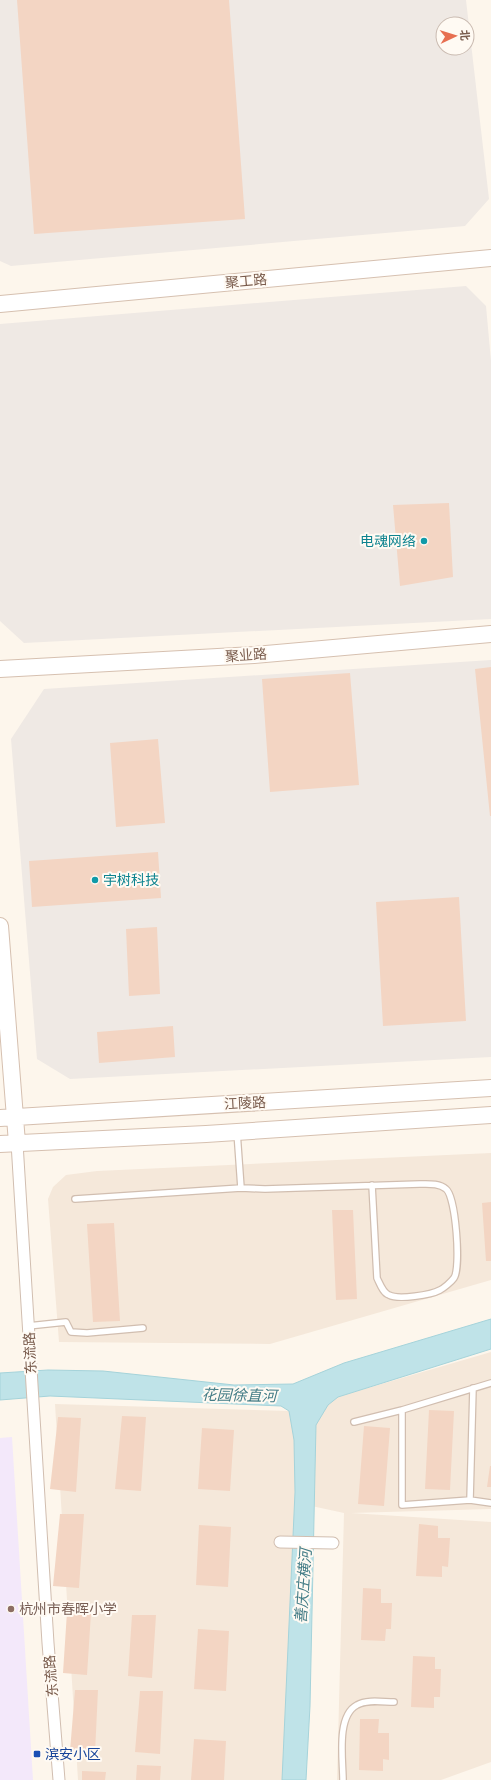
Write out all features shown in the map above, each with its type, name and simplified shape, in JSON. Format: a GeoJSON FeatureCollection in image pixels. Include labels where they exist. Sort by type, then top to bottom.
{"type":"FeatureCollection","features":[{"type":"Feature","properties":{"kind":"street","name":"聚工路"},"geometry":{"type":"LineString","coordinates":[[0,304],[491,258]]}},
{"type":"Feature","properties":{"kind":"street","name":"聚业路"},"geometry":{"type":"LineString","coordinates":[[0,669],[254,655],[491,634]]}},
{"type":"Feature","properties":{"kind":"street","name":"东流路"},"geometry":{"type":"LineString","coordinates":[[0,926],[7,1117],[17,1143],[48,1643],[59,1780]]}},
{"type":"Feature","properties":{"kind":"street","name":"江陵路"},"geometry":{"type":"LineString","coordinates":[[7,1117],[491,1088]]}},
{"type":"Feature","properties":{"kind":"street","name":"江陵路"},"geometry":{"type":"LineString","coordinates":[[0,1144],[237,1132],[491,1115]]}},
{"type":"Feature","properties":{"kind":"street"},"geometry":{"type":"LineString","coordinates":[[280,1542],[333,1543]]}},
{"type":"Feature","properties":{"kind":"lane"},"geometry":{"type":"LineString","coordinates":[[237,1132],[241,1188]]}},
{"type":"Feature","properties":{"kind":"lane"},"geometry":{"type":"LineString","coordinates":[[74,1199],[241,1188],[440,1184],[448,1190],[453,1202],[458,1267],[454,1277],[440,1290],[402,1298],[388,1295],[381,1288],[377,1278],[372,1186]]}},
{"type":"Feature","properties":{"kind":"lane"},"geometry":{"type":"LineString","coordinates":[[28,1326],[66,1322],[71,1332],[87,1333],[143,1328]]}},
{"type":"Feature","properties":{"kind":"lane"},"geometry":{"type":"LineString","coordinates":[[354,1422],[402,1410],[491,1383]]}},
{"type":"Feature","properties":{"kind":"lane"},"geometry":{"type":"LineString","coordinates":[[470,1500],[474,1388]]}},
{"type":"Feature","properties":{"kind":"lane"},"geometry":{"type":"LineString","coordinates":[[402,1410],[402,1505],[470,1500],[491,1503]]}},
{"type":"Feature","properties":{"kind":"lane"},"geometry":{"type":"LineString","coordinates":[[343,1780],[343,1731],[348,1714],[357,1705],[365,1702],[394,1702]]}},
{"type":"Feature","properties":{"kind":"shaded area"},"geometry":{"type":"Polygon","coordinates":[[[0,0],[466,0],[468,16],[435,16],[435,56],[472,56],[489,199],[465,226],[11,266],[0,261],[0,0]]]}},
{"type":"Feature","properties":{"kind":"shaded area"},"geometry":{"type":"Polygon","coordinates":[[[466,286],[486,306],[491,361],[491,619],[24,643],[0,621],[0,324],[466,286]]]}},
{"type":"Feature","properties":{"kind":"shaded area"},"geometry":{"type":"Polygon","coordinates":[[[491,660],[491,1057],[70,1079],[37,1059],[11,739],[44,689],[491,660]]]}},
{"type":"Feature","properties":{"kind":"shaded area"},"geometry":{"type":"Polygon","coordinates":[[[491,1153],[491,1280],[270,1344],[59,1342],[48,1199],[53,1187],[66,1175],[97,1171],[491,1153]]]}},
{"type":"Feature","properties":{"kind":"shaded area","name":"滨安小区"},"geometry":{"type":"Polygon","coordinates":[[[491,1352],[491,1509],[351,1513],[491,1522],[491,1762],[441,1780],[337,1780],[344,1513],[307,1505],[303,1780],[78,1780],[55,1404],[289,1411],[491,1352]]]}},
{"type":"Feature","properties":{"kind":"shaded area","name":"杭州市春晖小学"},"geometry":{"type":"Polygon","coordinates":[[[12,1437],[33,1780],[0,1780],[0,1438],[12,1437]]]}},
{"type":"Feature","properties":{"kind":"water"},"geometry":{"type":"Polygon","coordinates":[[[491,1319],[491,1349],[338,1397],[328,1405],[316,1425],[310,1706],[306,1780],[282,1780],[295,1492],[294,1440],[289,1411],[281,1406],[50,1396],[0,1400],[0,1373],[48,1370],[103,1371],[234,1385],[293,1384],[344,1363],[491,1319]]]}},
{"type":"Feature","properties":{"kind":"building"},"geometry":{"type":"Polygon","coordinates":[[[17,0],[229,0],[245,219],[34,234],[17,0]]]}},
{"type":"Feature","properties":{"kind":"building","name":"电魂网络"},"geometry":{"type":"Polygon","coordinates":[[[449,503],[453,577],[400,586],[393,505],[449,503]]]}},
{"type":"Feature","properties":{"kind":"building"},"geometry":{"type":"Polygon","coordinates":[[[491,667],[491,816],[490,816],[475,669],[491,667]]]}},
{"type":"Feature","properties":{"kind":"building"},"geometry":{"type":"Polygon","coordinates":[[[350,673],[359,785],[270,792],[262,679],[350,673]]]}},
{"type":"Feature","properties":{"kind":"building"},"geometry":{"type":"Polygon","coordinates":[[[158,739],[165,823],[116,827],[110,743],[158,739]]]}},
{"type":"Feature","properties":{"kind":"building","name":"宇树科技"},"geometry":{"type":"Polygon","coordinates":[[[158,852],[161,898],[32,907],[29,861],[158,852]]]}},
{"type":"Feature","properties":{"kind":"building"},"geometry":{"type":"Polygon","coordinates":[[[459,897],[466,1021],[383,1026],[376,902],[459,897]]]}},
{"type":"Feature","properties":{"kind":"building"},"geometry":{"type":"Polygon","coordinates":[[[157,927],[160,994],[129,996],[126,929],[157,927]]]}},
{"type":"Feature","properties":{"kind":"building"},"geometry":{"type":"Polygon","coordinates":[[[173,1026],[175,1057],[99,1063],[97,1032],[173,1026]]]}},
{"type":"Feature","properties":{"kind":"building"},"geometry":{"type":"Polygon","coordinates":[[[491,1202],[491,1261],[486,1261],[482,1203],[491,1202]]]}},
{"type":"Feature","properties":{"kind":"building"},"geometry":{"type":"Polygon","coordinates":[[[332,1210],[353,1210],[357,1299],[336,1300],[332,1210]]]}},
{"type":"Feature","properties":{"kind":"building"},"geometry":{"type":"Polygon","coordinates":[[[114,1223],[120,1321],[93,1322],[87,1224],[114,1223]]]}},
{"type":"Feature","properties":{"kind":"building"},"geometry":{"type":"Polygon","coordinates":[[[429,1410],[454,1411],[450,1490],[425,1489],[429,1410]]]}},
{"type":"Feature","properties":{"kind":"building"},"geometry":{"type":"Polygon","coordinates":[[[122,1416],[146,1417],[141,1491],[115,1489],[122,1416]]]}},
{"type":"Feature","properties":{"kind":"building"},"geometry":{"type":"Polygon","coordinates":[[[58,1417],[81,1418],[76,1492],[50,1489],[58,1417]]]}},
{"type":"Feature","properties":{"kind":"building"},"geometry":{"type":"Polygon","coordinates":[[[364,1426],[390,1428],[384,1506],[358,1504],[364,1426]]]}},
{"type":"Feature","properties":{"kind":"building"},"geometry":{"type":"Polygon","coordinates":[[[202,1428],[234,1430],[230,1491],[198,1489],[202,1428]]]}},
{"type":"Feature","properties":{"kind":"building"},"geometry":{"type":"Polygon","coordinates":[[[490,1466],[491,1487],[487,1487],[490,1466]]]}},
{"type":"Feature","properties":{"kind":"building"},"geometry":{"type":"Polygon","coordinates":[[[60,1514],[84,1514],[79,1588],[53,1586],[60,1514]]]}},
{"type":"Feature","properties":{"kind":"building"},"geometry":{"type":"Polygon","coordinates":[[[419,1524],[438,1526],[438,1538],[450,1538],[448,1567],[442,1566],[442,1577],[416,1576],[419,1524]]]}},
{"type":"Feature","properties":{"kind":"building"},"geometry":{"type":"Polygon","coordinates":[[[199,1525],[231,1527],[228,1587],[196,1585],[199,1525]]]}},
{"type":"Feature","properties":{"kind":"building"},"geometry":{"type":"Polygon","coordinates":[[[363,1588],[381,1589],[381,1603],[392,1603],[391,1629],[386,1629],[385,1641],[361,1640],[363,1588]]]}},
{"type":"Feature","properties":{"kind":"building"},"geometry":{"type":"Polygon","coordinates":[[[67,1612],[91,1613],[87,1675],[63,1673],[67,1612]]]}},
{"type":"Feature","properties":{"kind":"building"},"geometry":{"type":"Polygon","coordinates":[[[132,1615],[156,1615],[152,1678],[128,1676],[132,1615]]]}},
{"type":"Feature","properties":{"kind":"building"},"geometry":{"type":"Polygon","coordinates":[[[198,1629],[229,1631],[226,1691],[194,1689],[198,1629]]]}},
{"type":"Feature","properties":{"kind":"building"},"geometry":{"type":"Polygon","coordinates":[[[413,1656],[435,1657],[435,1669],[441,1669],[440,1697],[434,1697],[434,1708],[411,1707],[413,1656]]]}},
{"type":"Feature","properties":{"kind":"building"},"geometry":{"type":"Polygon","coordinates":[[[75,1690],[98,1690],[95,1753],[70,1751],[75,1690]]]}},
{"type":"Feature","properties":{"kind":"building"},"geometry":{"type":"Polygon","coordinates":[[[140,1691],[163,1691],[160,1754],[135,1752],[140,1691]]]}},
{"type":"Feature","properties":{"kind":"building"},"geometry":{"type":"Polygon","coordinates":[[[360,1719],[379,1719],[378,1733],[389,1733],[389,1760],[383,1759],[383,1771],[359,1770],[360,1719]]]}},
{"type":"Feature","properties":{"kind":"building"},"geometry":{"type":"Polygon","coordinates":[[[194,1739],[226,1741],[224,1780],[191,1780],[194,1739]]]}},
{"type":"Feature","properties":{"kind":"building"},"geometry":{"type":"Polygon","coordinates":[[[137,1765],[161,1766],[160,1780],[136,1780],[137,1765]]]}},
{"type":"Feature","properties":{"kind":"building"},"geometry":{"type":"Polygon","coordinates":[[[82,1771],[106,1772],[105,1780],[82,1780],[82,1771]]]}},
{"type":"Feature","properties":{"kind":"place","name":"电魂网络"},"geometry":{"type":"Point","coordinates":[424,541]}},
{"type":"Feature","properties":{"kind":"place","name":"宇树科技"},"geometry":{"type":"Point","coordinates":[95,880]}},
{"type":"Feature","properties":{"kind":"place","name":"杭州市春晖小学"},"geometry":{"type":"Point","coordinates":[11,1609]}},
{"type":"Feature","properties":{"kind":"place","name":"滨安小区"},"geometry":{"type":"Point","coordinates":[37,1754]}},
{"type":"Feature","properties":{"kind":"water label","name":"花园徐直河"},"geometry":{"type":"Point","coordinates":[239,1395]}},
{"type":"Feature","properties":{"kind":"water label","name":"善庆庄横河"},"geometry":{"type":"Point","coordinates":[303,1586]}}]}
